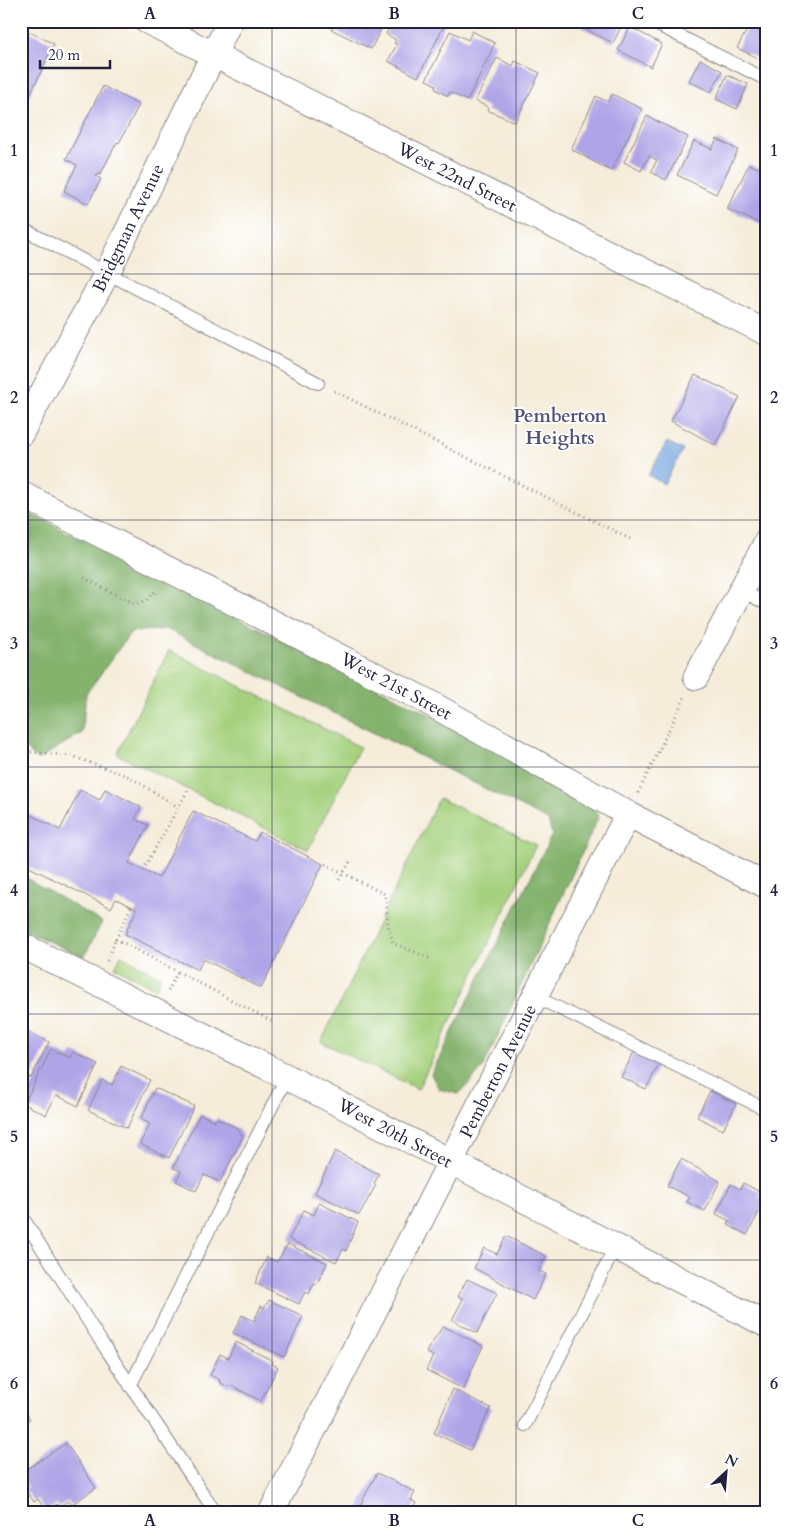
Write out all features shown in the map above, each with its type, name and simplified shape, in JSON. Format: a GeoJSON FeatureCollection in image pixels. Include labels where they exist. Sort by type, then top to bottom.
{"type":"FeatureCollection","features":[{"type":"Feature","properties":{"kind":"street","name":"West 22nd Street"},"geometry":{"type":"LineString","coordinates":[[147,21],[767,333]]}},
{"type":"Feature","properties":{"kind":"street","name":"Bridgman Avenue"},"geometry":{"type":"LineString","coordinates":[[21,433],[108,272],[230,21]]}},
{"type":"Feature","properties":{"kind":"street","name":"West 21st Street"},"geometry":{"type":"LineString","coordinates":[[21,494],[426,701],[628,814],[767,886]]}},
{"type":"Feature","properties":{"kind":"street"},"geometry":{"type":"LineString","coordinates":[[696,677],[767,541]]}},
{"type":"Feature","properties":{"kind":"street","name":"Pemberton Avenue"},"geometry":{"type":"LineString","coordinates":[[271,1513],[628,814]]}},
{"type":"Feature","properties":{"kind":"street","name":"West 20th Street"},"geometry":{"type":"LineString","coordinates":[[21,945],[287,1077],[615,1248],[767,1324]]}},
{"type":"Feature","properties":{"kind":"lane"},"geometry":{"type":"LineString","coordinates":[[650,21],[767,80]]}},
{"type":"Feature","properties":{"kind":"lane"},"geometry":{"type":"LineString","coordinates":[[21,228],[318,383]]}},
{"type":"Feature","properties":{"kind":"lane"},"geometry":{"type":"LineString","coordinates":[[742,591],[767,604]]}},
{"type":"Feature","properties":{"kind":"lane"},"geometry":{"type":"LineString","coordinates":[[536,997],[767,1110]]}},
{"type":"Feature","properties":{"kind":"lane"},"geometry":{"type":"LineString","coordinates":[[130,1386],[287,1077]]}},
{"type":"Feature","properties":{"kind":"lane"},"geometry":{"type":"LineString","coordinates":[[21,1215],[130,1386],[216,1513]]}},
{"type":"Feature","properties":{"kind":"lane"},"geometry":{"type":"LineString","coordinates":[[525,1426],[615,1248]]}},
{"type":"Feature","properties":{"kind":"path"},"geometry":{"type":"LineString","coordinates":[[318,383],[630,539]]}},
{"type":"Feature","properties":{"kind":"path"},"geometry":{"type":"LineString","coordinates":[[84,578],[135,604],[147,600],[160,586]]}},
{"type":"Feature","properties":{"kind":"path"},"geometry":{"type":"LineString","coordinates":[[628,814],[696,677]]}},
{"type":"Feature","properties":{"kind":"path"},"geometry":{"type":"LineString","coordinates":[[21,751],[72,756],[130,777],[178,807]]}},
{"type":"Feature","properties":{"kind":"path"},"geometry":{"type":"LineString","coordinates":[[142,870],[188,790]]}},
{"type":"Feature","properties":{"kind":"path"},"geometry":{"type":"LineString","coordinates":[[339,880],[350,862]]}},
{"type":"Feature","properties":{"kind":"path"},"geometry":{"type":"LineString","coordinates":[[326,864],[385,894],[388,925],[393,943],[429,958]]}},
{"type":"Feature","properties":{"kind":"path"},"geometry":{"type":"LineString","coordinates":[[105,966],[131,907]]}},
{"type":"Feature","properties":{"kind":"path"},"geometry":{"type":"LineString","coordinates":[[116,939],[271,1021]]}},
{"type":"Feature","properties":{"kind":"path"},"geometry":{"type":"LineString","coordinates":[[164,998],[178,971]]}},
{"type":"Feature","properties":{"kind":"green space"},"geometry":{"type":"Polygon","coordinates":[[[21,509],[586,793],[599,816],[483,1068],[459,1094],[439,1089],[431,1074],[552,835],[548,820],[166,629],[131,632],[86,694],[82,733],[37,760],[21,744],[21,708],[26,689],[21,686],[21,509]]]}},
{"type":"Feature","properties":{"kind":"green space"},"geometry":{"type":"Polygon","coordinates":[[[169,650],[360,747],[308,850],[117,754],[169,650]]]}},
{"type":"Feature","properties":{"kind":"green space"},"geometry":{"type":"Polygon","coordinates":[[[439,798],[536,845],[418,1089],[321,1042],[439,798]]]}},
{"type":"Feature","properties":{"kind":"green space"},"geometry":{"type":"Polygon","coordinates":[[[21,875],[102,922],[84,957],[21,929],[21,875]]]}},
{"type":"Feature","properties":{"kind":"green space"},"geometry":{"type":"Polygon","coordinates":[[[121,955],[161,977],[156,989],[115,967],[121,955]]]}},
{"type":"Feature","properties":{"kind":"water"},"geometry":{"type":"Polygon","coordinates":[[[667,442],[683,450],[664,484],[648,475],[667,442]]]}},
{"type":"Feature","properties":{"kind":"building"},"geometry":{"type":"Polygon","coordinates":[[[335,21],[385,21],[371,49],[331,29],[335,21]]]}},
{"type":"Feature","properties":{"kind":"building"},"geometry":{"type":"Polygon","coordinates":[[[393,21],[446,22],[418,77],[388,61],[397,44],[394,43],[396,40],[386,34],[393,21]]]}},
{"type":"Feature","properties":{"kind":"building"},"geometry":{"type":"Polygon","coordinates":[[[587,21],[624,21],[613,43],[583,28],[587,21]]]}},
{"type":"Feature","properties":{"kind":"building"},"geometry":{"type":"Polygon","coordinates":[[[749,26],[767,35],[767,51],[762,60],[737,48],[749,26]]]}},
{"type":"Feature","properties":{"kind":"building"},"geometry":{"type":"Polygon","coordinates":[[[630,27],[662,44],[651,67],[618,50],[630,27]]]}},
{"type":"Feature","properties":{"kind":"building"},"geometry":{"type":"Polygon","coordinates":[[[450,31],[468,40],[472,31],[495,43],[467,101],[450,92],[448,96],[435,89],[436,85],[426,80],[450,31]]]}},
{"type":"Feature","properties":{"kind":"building"},"geometry":{"type":"Polygon","coordinates":[[[30,32],[54,44],[27,101],[21,98],[21,49],[30,32]]]}},
{"type":"Feature","properties":{"kind":"building"},"geometry":{"type":"Polygon","coordinates":[[[497,58],[513,66],[515,61],[540,73],[515,122],[487,110],[488,107],[475,101],[497,58]]]}},
{"type":"Feature","properties":{"kind":"building"},"geometry":{"type":"Polygon","coordinates":[[[700,59],[722,71],[711,92],[689,81],[700,59]]]}},
{"type":"Feature","properties":{"kind":"building"},"geometry":{"type":"Polygon","coordinates":[[[727,75],[748,84],[737,109],[716,99],[727,75]]]}},
{"type":"Feature","properties":{"kind":"building"},"geometry":{"type":"Polygon","coordinates":[[[103,86],[139,105],[100,175],[96,176],[101,179],[88,204],[64,191],[77,165],[66,159],[103,86]]]}},
{"type":"Feature","properties":{"kind":"building"},"geometry":{"type":"Polygon","coordinates":[[[612,94],[642,109],[611,171],[571,149],[596,96],[608,102],[612,94]]]}},
{"type":"Feature","properties":{"kind":"building"},"geometry":{"type":"Polygon","coordinates":[[[647,116],[688,137],[666,180],[651,172],[657,160],[649,156],[641,171],[624,162],[647,116]]]}},
{"type":"Feature","properties":{"kind":"building"},"geometry":{"type":"Polygon","coordinates":[[[717,139],[738,150],[716,194],[677,175],[694,141],[712,149],[717,139]]]}},
{"type":"Feature","properties":{"kind":"building"},"geometry":{"type":"Polygon","coordinates":[[[749,164],[767,172],[767,212],[761,224],[727,209],[749,164]]]}},
{"type":"Feature","properties":{"kind":"building"},"geometry":{"type":"Polygon","coordinates":[[[695,375],[740,397],[715,445],[671,421],[695,375]]]}},
{"type":"Feature","properties":{"kind":"building"},"geometry":{"type":"Polygon","coordinates":[[[105,789],[141,807],[135,819],[148,825],[129,863],[159,878],[193,811],[255,841],[260,832],[323,864],[261,988],[203,959],[198,970],[125,934],[137,909],[116,899],[111,908],[21,863],[21,810],[60,830],[80,790],[100,800],[105,789]]]}},
{"type":"Feature","properties":{"kind":"building"},"geometry":{"type":"Polygon","coordinates":[[[21,1028],[49,1042],[31,1078],[21,1073],[21,1028]]]}},
{"type":"Feature","properties":{"kind":"building"},"geometry":{"type":"Polygon","coordinates":[[[51,1049],[70,1058],[73,1052],[98,1064],[78,1106],[56,1095],[46,1115],[24,1104],[51,1049]]]}},
{"type":"Feature","properties":{"kind":"building"},"geometry":{"type":"Polygon","coordinates":[[[634,1052],[659,1064],[646,1089],[621,1077],[634,1052]]]}},
{"type":"Feature","properties":{"kind":"building"},"geometry":{"type":"Polygon","coordinates":[[[121,1066],[150,1080],[127,1128],[88,1110],[102,1080],[112,1085],[121,1066]]]}},
{"type":"Feature","properties":{"kind":"building"},"geometry":{"type":"Polygon","coordinates":[[[155,1088],[194,1106],[169,1158],[140,1144],[150,1124],[141,1119],[155,1088]]]}},
{"type":"Feature","properties":{"kind":"building"},"geometry":{"type":"Polygon","coordinates":[[[710,1091],[736,1104],[723,1130],[697,1117],[710,1091]]]}},
{"type":"Feature","properties":{"kind":"building"},"geometry":{"type":"Polygon","coordinates":[[[200,1114],[215,1121],[217,1118],[237,1128],[243,1136],[220,1182],[204,1175],[196,1191],[176,1181],[181,1171],[173,1168],[200,1114]]]}},
{"type":"Feature","properties":{"kind":"building"},"geometry":{"type":"Polygon","coordinates":[[[335,1151],[379,1174],[374,1184],[376,1185],[359,1215],[315,1193],[335,1151]]]}},
{"type":"Feature","properties":{"kind":"building"},"geometry":{"type":"Polygon","coordinates":[[[681,1159],[720,1181],[705,1211],[687,1202],[690,1197],[667,1186],[681,1159]]]}},
{"type":"Feature","properties":{"kind":"building"},"geometry":{"type":"Polygon","coordinates":[[[743,1183],[762,1193],[759,1198],[765,1201],[747,1235],[728,1225],[730,1221],[716,1214],[731,1184],[740,1189],[743,1183]]]}},
{"type":"Feature","properties":{"kind":"building"},"geometry":{"type":"Polygon","coordinates":[[[319,1203],[358,1222],[346,1251],[343,1249],[336,1262],[289,1239],[304,1210],[314,1215],[319,1203]]]}},
{"type":"Feature","properties":{"kind":"building"},"geometry":{"type":"Polygon","coordinates":[[[506,1236],[546,1256],[539,1271],[546,1274],[533,1300],[474,1268],[484,1248],[497,1254],[506,1236]]]}},
{"type":"Feature","properties":{"kind":"building"},"geometry":{"type":"Polygon","coordinates":[[[288,1244],[327,1263],[317,1284],[314,1283],[309,1294],[305,1292],[299,1304],[255,1283],[267,1257],[277,1262],[288,1244]]]}},
{"type":"Feature","properties":{"kind":"building"},"geometry":{"type":"Polygon","coordinates":[[[467,1279],[497,1293],[477,1333],[452,1320],[463,1299],[458,1297],[467,1279]]]}},
{"type":"Feature","properties":{"kind":"building"},"geometry":{"type":"Polygon","coordinates":[[[269,1300],[303,1316],[284,1357],[233,1333],[242,1315],[254,1321],[261,1306],[264,1308],[269,1300]]]}},
{"type":"Feature","properties":{"kind":"building"},"geometry":{"type":"Polygon","coordinates":[[[443,1326],[483,1346],[463,1389],[426,1370],[433,1356],[426,1352],[443,1326]]]}},
{"type":"Feature","properties":{"kind":"building"},"geometry":{"type":"Polygon","coordinates":[[[236,1342],[273,1361],[272,1364],[278,1367],[261,1401],[230,1385],[228,1387],[210,1375],[220,1354],[228,1358],[236,1342]]]}},
{"type":"Feature","properties":{"kind":"building"},"geometry":{"type":"Polygon","coordinates":[[[453,1389],[491,1408],[470,1450],[434,1433],[453,1389]]]}},
{"type":"Feature","properties":{"kind":"building"},"geometry":{"type":"Polygon","coordinates":[[[21,1404],[30,1419],[21,1424],[21,1404]]]}},
{"type":"Feature","properties":{"kind":"building"},"geometry":{"type":"Polygon","coordinates":[[[66,1443],[96,1488],[71,1505],[68,1501],[59,1507],[57,1504],[46,1511],[38,1499],[34,1502],[25,1489],[28,1487],[21,1473],[66,1443]]]}},
{"type":"Feature","properties":{"kind":"building"},"geometry":{"type":"Polygon","coordinates":[[[377,1473],[415,1492],[411,1500],[416,1503],[411,1513],[356,1513],[377,1473]]]}},
{"type":"Feature","properties":{"kind":"district","name":"Pemberton Heights"},"geometry":{"type":"Point","coordinates":[560,426]}}]}
